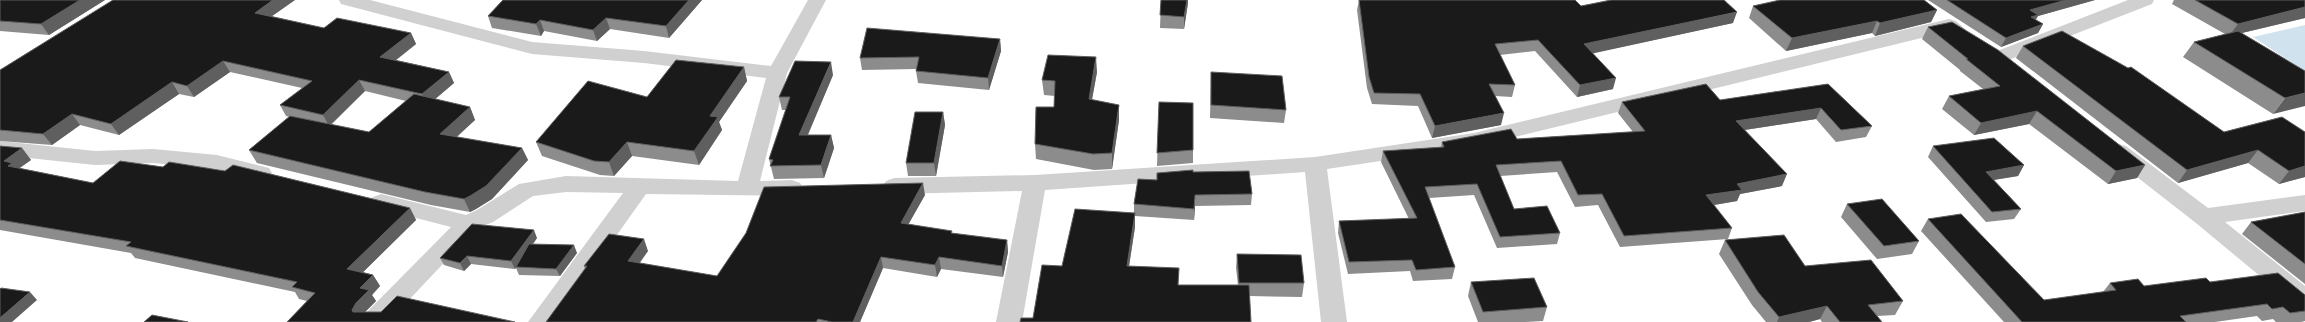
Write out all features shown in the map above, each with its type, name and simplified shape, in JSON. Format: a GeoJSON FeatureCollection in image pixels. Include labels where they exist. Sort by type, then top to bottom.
{"type":"FeatureCollection","features":[{"type":"Feature","properties":{"kind":"street"},"geometry":{"type":"LineString","coordinates":[[348,0],[532,48],[644,57],[777,73]]}},
{"type":"Feature","properties":{"kind":"street"},"geometry":{"type":"LineString","coordinates":[[747,189],[777,73],[817,0]]}},
{"type":"Feature","properties":{"kind":"street"},"geometry":{"type":"LineString","coordinates":[[1999,57],[2145,0]]}},
{"type":"Feature","properties":{"kind":"street"},"geometry":{"type":"LineString","coordinates":[[1932,12],[1948,25],[1999,57],[2017,72]]}},
{"type":"Feature","properties":{"kind":"street"},"geometry":{"type":"LineString","coordinates":[[872,187],[1035,183],[1315,164],[1474,140],[1948,25]]}},
{"type":"Feature","properties":{"kind":"street"},"geometry":{"type":"LineString","coordinates":[[2104,140],[2204,217],[2305,300]]}},
{"type":"Feature","properties":{"kind":"street"},"geometry":{"type":"LineString","coordinates":[[0,148],[95,158],[153,156],[217,162],[284,179]]}},
{"type":"Feature","properties":{"kind":"street"},"geometry":{"type":"LineString","coordinates":[[1315,164],[1334,322]]}},
{"type":"Feature","properties":{"kind":"street"},"geometry":{"type":"LineString","coordinates":[[1009,322],[1035,183]]}},
{"type":"Feature","properties":{"kind":"street"},"geometry":{"type":"LineString","coordinates":[[373,322],[468,223],[486,216],[527,189],[566,184],[747,189],[809,188]]}},
{"type":"Feature","properties":{"kind":"street"},"geometry":{"type":"LineString","coordinates":[[541,322],[640,186]]}},
{"type":"Feature","properties":{"kind":"street"},"geometry":{"type":"LineString","coordinates":[[358,197],[468,223]]}},
{"type":"Feature","properties":{"kind":"street"},"geometry":{"type":"LineString","coordinates":[[2204,217],[2305,203]]}},
{"type":"Feature","properties":{"kind":"water"},"geometry":{"type":"Polygon","coordinates":[[[2305,25],[2305,71],[2253,37],[2305,25]]]}},
{"type":"Feature","properties":{"kind":"building"},"geometry":{"type":"Polygon","coordinates":[[[0,0],[80,0],[41,24],[0,21],[0,0]]]}},
{"type":"Feature","properties":{"kind":"building"},"geometry":{"type":"Polygon","coordinates":[[[113,0],[273,0],[255,13],[324,28],[337,18],[411,33],[380,57],[449,72],[422,94],[359,80],[323,115],[280,105],[312,81],[223,61],[187,86],[172,82],[111,124],[72,114],[43,134],[0,130],[0,70],[113,0]]]}},
{"type":"Feature","properties":{"kind":"building"},"geometry":{"type":"Polygon","coordinates":[[[503,0],[689,0],[666,26],[606,18],[593,30],[540,20],[536,24],[488,16],[503,0]]]}},
{"type":"Feature","properties":{"kind":"building"},"geometry":{"type":"Polygon","coordinates":[[[1161,0],[1187,0],[1184,17],[1160,15],[1161,0]]]}},
{"type":"Feature","properties":{"kind":"building"},"geometry":{"type":"Polygon","coordinates":[[[1359,0],[1575,0],[1581,6],[1611,0],[1724,0],[1737,12],[1584,44],[1616,78],[1580,85],[1538,40],[1495,44],[1515,85],[1489,84],[1504,113],[1435,126],[1420,94],[1374,93],[1369,77],[1359,0]]]}},
{"type":"Feature","properties":{"kind":"building"},"geometry":{"type":"Polygon","coordinates":[[[1780,0],[1924,0],[1937,10],[1880,23],[1877,21],[1792,38],[1753,6],[1780,0]]]}},
{"type":"Feature","properties":{"kind":"building"},"geometry":{"type":"Polygon","coordinates":[[[1947,0],[2066,0],[2030,10],[2038,15],[2031,17],[2043,24],[2006,38],[1947,0]]]}},
{"type":"Feature","properties":{"kind":"building"},"geometry":{"type":"Polygon","coordinates":[[[2195,0],[2305,0],[2305,7],[2238,24],[2195,0]]]}},
{"type":"Feature","properties":{"kind":"building"},"geometry":{"type":"Polygon","coordinates":[[[1952,22],[1998,50],[2145,165],[2116,171],[2037,111],[1981,123],[1949,96],[2000,86],[1928,27],[1952,22]]]}},
{"type":"Feature","properties":{"kind":"building"},"geometry":{"type":"Polygon","coordinates":[[[867,28],[1000,39],[988,78],[916,71],[919,57],[860,58],[867,28]]]}},
{"type":"Feature","properties":{"kind":"building"},"geometry":{"type":"Polygon","coordinates":[[[2062,31],[2128,68],[2131,67],[2224,132],[2282,117],[2305,132],[2305,166],[2289,171],[2258,150],[2187,170],[2023,46],[2062,31]]]}},
{"type":"Feature","properties":{"kind":"building"},"geometry":{"type":"Polygon","coordinates":[[[2238,31],[2305,71],[2305,93],[2285,98],[2194,42],[2238,31]]]}},
{"type":"Feature","properties":{"kind":"building"},"geometry":{"type":"Polygon","coordinates":[[[1048,55],[1096,57],[1089,99],[1119,105],[1112,153],[1093,154],[1035,144],[1036,107],[1054,107],[1055,81],[1042,80],[1048,55]]]}},
{"type":"Feature","properties":{"kind":"building"},"geometry":{"type":"Polygon","coordinates":[[[676,60],[744,67],[710,116],[718,117],[694,151],[627,142],[609,162],[594,161],[536,142],[588,81],[647,97],[676,60]]]}},
{"type":"Feature","properties":{"kind":"building"},"geometry":{"type":"Polygon","coordinates":[[[795,61],[831,62],[799,135],[831,135],[821,165],[770,166],[773,160],[769,159],[790,97],[779,97],[795,61]]]}},
{"type":"Feature","properties":{"kind":"building"},"geometry":{"type":"Polygon","coordinates":[[[1211,72],[1282,76],[1286,110],[1211,105],[1211,72]]]}},
{"type":"Feature","properties":{"kind":"building"},"geometry":{"type":"Polygon","coordinates":[[[1706,84],[1720,100],[1828,84],[1872,126],[1841,130],[1821,108],[1736,121],[1787,174],[1737,184],[1742,190],[1706,195],[1732,228],[1624,236],[1602,194],[1578,195],[1561,161],[1496,165],[1514,209],[1547,206],[1560,233],[1500,237],[1477,184],[1425,187],[1455,267],[1416,270],[1412,260],[1349,262],[1339,221],[1417,218],[1383,151],[1444,147],[1442,142],[1511,129],[1517,139],[1645,131],[1622,102],[1706,84]]]}},
{"type":"Feature","properties":{"kind":"building"},"geometry":{"type":"Polygon","coordinates":[[[414,94],[470,107],[440,134],[522,148],[486,186],[464,199],[425,192],[249,150],[290,116],[369,132],[414,94]]]}},
{"type":"Feature","properties":{"kind":"building"},"geometry":{"type":"Polygon","coordinates":[[[1159,102],[1193,103],[1193,150],[1157,153],[1159,102]]]}},
{"type":"Feature","properties":{"kind":"building"},"geometry":{"type":"Polygon","coordinates":[[[915,112],[943,112],[934,163],[906,163],[915,112]]]}},
{"type":"Feature","properties":{"kind":"building"},"geometry":{"type":"Polygon","coordinates":[[[1994,138],[2024,165],[1986,172],[2021,209],[1992,212],[1933,146],[1994,138]]]}},
{"type":"Feature","properties":{"kind":"building"},"geometry":{"type":"Polygon","coordinates":[[[0,146],[22,148],[4,161],[12,163],[8,166],[93,183],[120,161],[163,167],[169,162],[225,171],[233,165],[410,208],[347,269],[373,275],[360,288],[369,290],[356,303],[352,310],[353,312],[381,312],[397,296],[515,322],[287,322],[315,293],[292,287],[297,282],[126,246],[131,242],[0,220],[0,146]]]}},
{"type":"Feature","properties":{"kind":"building"},"geometry":{"type":"Polygon","coordinates":[[[1193,170],[1193,172],[1249,171],[1252,194],[1195,195],[1194,209],[1134,204],[1138,179],[1157,180],[1157,173],[1193,170]]]}},
{"type":"Feature","properties":{"kind":"building"},"geometry":{"type":"Polygon","coordinates":[[[923,183],[901,223],[952,231],[951,233],[1007,240],[1002,266],[939,257],[935,265],[881,257],[853,322],[832,322],[818,319],[816,322],[546,322],[587,266],[584,266],[609,234],[644,239],[628,261],[717,276],[746,233],[764,187],[923,183]]]}},
{"type":"Feature","properties":{"kind":"building"},"geometry":{"type":"Polygon","coordinates":[[[1882,199],[1919,241],[1884,246],[1847,204],[1882,199]]]}},
{"type":"Feature","properties":{"kind":"building"},"geometry":{"type":"Polygon","coordinates":[[[1075,209],[1135,213],[1127,266],[1179,268],[1178,285],[1249,285],[1251,322],[1020,322],[1021,318],[1033,318],[1042,265],[1062,266],[1075,209]]]}},
{"type":"Feature","properties":{"kind":"building"},"geometry":{"type":"Polygon","coordinates":[[[2305,212],[2305,264],[2251,222],[2305,212]]]}},
{"type":"Feature","properties":{"kind":"building"},"geometry":{"type":"Polygon","coordinates":[[[1961,214],[2044,300],[2116,290],[2110,283],[2138,279],[2144,286],[2206,278],[2210,282],[2278,273],[2305,295],[2305,311],[2290,313],[2283,307],[2272,309],[2267,304],[2180,316],[2186,322],[2022,322],[1928,219],[1961,214]]]}},
{"type":"Feature","properties":{"kind":"building"},"geometry":{"type":"Polygon","coordinates":[[[472,224],[534,230],[511,261],[467,256],[460,263],[440,258],[472,224]]]}},
{"type":"Feature","properties":{"kind":"building"},"geometry":{"type":"Polygon","coordinates":[[[1784,235],[1805,266],[1871,260],[1903,301],[1868,305],[1882,322],[1840,322],[1827,306],[1779,317],[1758,292],[1725,240],[1784,235]]]}},
{"type":"Feature","properties":{"kind":"building"},"geometry":{"type":"Polygon","coordinates":[[[529,244],[574,245],[556,269],[516,267],[529,244]]]}},
{"type":"Feature","properties":{"kind":"building"},"geometry":{"type":"Polygon","coordinates":[[[1237,254],[1301,255],[1304,283],[1239,283],[1237,254]]]}},
{"type":"Feature","properties":{"kind":"building"},"geometry":{"type":"Polygon","coordinates":[[[1534,278],[1547,307],[1483,312],[1471,282],[1534,278]]]}},
{"type":"Feature","properties":{"kind":"building"},"geometry":{"type":"Polygon","coordinates":[[[0,289],[30,292],[0,318],[0,289]]]}},
{"type":"Feature","properties":{"kind":"building"},"geometry":{"type":"Polygon","coordinates":[[[152,315],[188,322],[144,322],[152,315]]]}}]}
